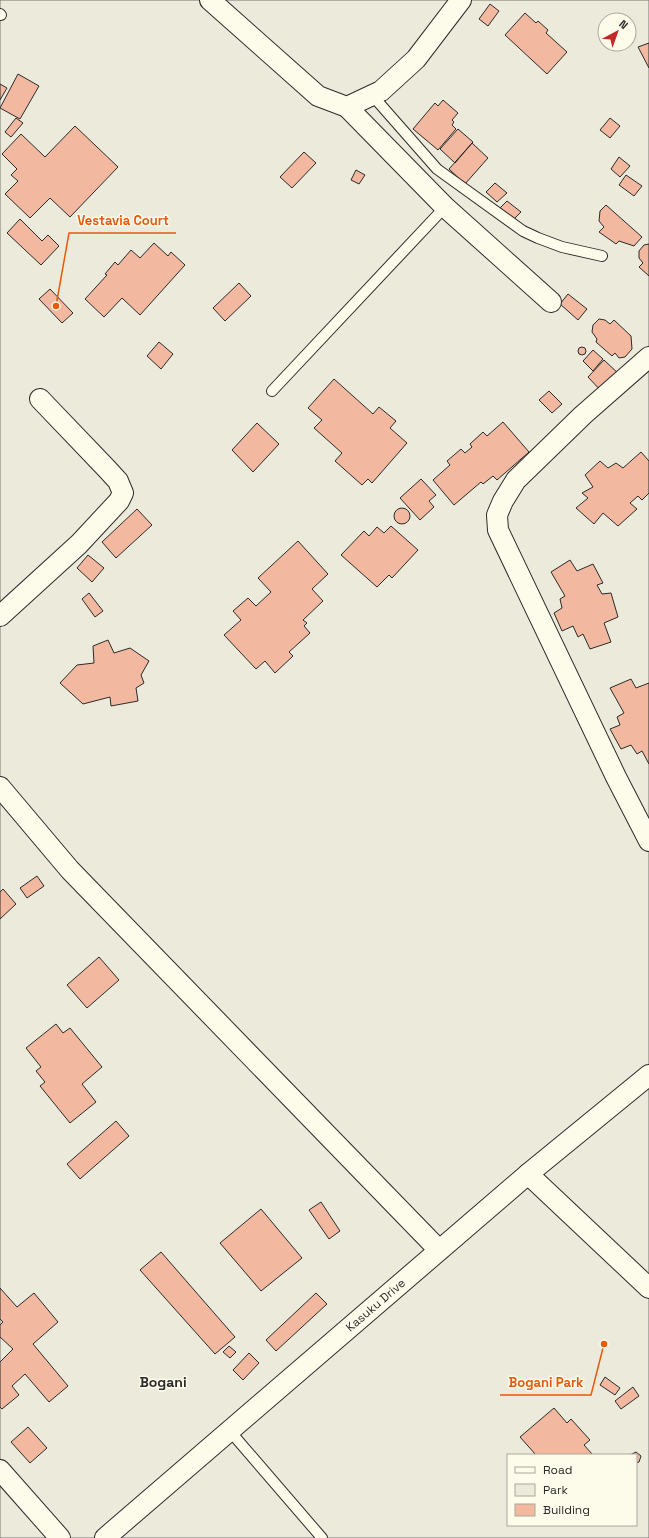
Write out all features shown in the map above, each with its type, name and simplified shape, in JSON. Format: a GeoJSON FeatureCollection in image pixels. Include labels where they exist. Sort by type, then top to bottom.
{"type":"FeatureCollection","features":[{"type":"Feature","properties":{"kind":"street"},"geometry":{"type":"LineString","coordinates":[[210,0],[318,96],[347,107],[445,207],[552,302]]}},
{"type":"Feature","properties":{"kind":"street"},"geometry":{"type":"LineString","coordinates":[[347,107],[381,91],[416,59],[461,0]]}},
{"type":"Feature","properties":{"kind":"street"},"geometry":{"type":"LineString","coordinates":[[649,357],[583,415],[516,480],[503,501],[498,515],[498,530],[616,778],[649,841]]}},
{"type":"Feature","properties":{"kind":"street"},"geometry":{"type":"LineString","coordinates":[[0,616],[79,544],[119,501],[123,493],[118,481],[40,399]]}},
{"type":"Feature","properties":{"kind":"street"},"geometry":{"type":"LineString","coordinates":[[0,787],[70,870],[439,1250]]}},
{"type":"Feature","properties":{"kind":"street","name":"Kasuku Drive"},"geometry":{"type":"LineString","coordinates":[[105,1538],[528,1174],[649,1075]]}},
{"type":"Feature","properties":{"kind":"street"},"geometry":{"type":"LineString","coordinates":[[528,1174],[649,1288]]}},
{"type":"Feature","properties":{"kind":"street"},"geometry":{"type":"LineString","coordinates":[[0,1470],[60,1538]]}},
{"type":"Feature","properties":{"kind":"lane"},"geometry":{"type":"LineString","coordinates":[[372,95],[437,169],[523,231],[562,248],[602,256]]}},
{"type":"Feature","properties":{"kind":"lane"},"geometry":{"type":"LineString","coordinates":[[272,391],[445,207]]}},
{"type":"Feature","properties":{"kind":"lane"},"geometry":{"type":"LineString","coordinates":[[230,1430],[322,1538]]}},
{"type":"Feature","properties":{"kind":"green space"},"geometry":{"type":"Polygon","coordinates":[[[0,0],[649,0],[649,1538],[0,1538],[0,0]]]}},
{"type":"Feature","properties":{"kind":"building"},"geometry":{"type":"Polygon","coordinates":[[[490,4],[499,11],[488,26],[479,19],[490,4]]]}},
{"type":"Feature","properties":{"kind":"building"},"geometry":{"type":"Polygon","coordinates":[[[525,13],[536,23],[538,21],[548,30],[546,33],[567,52],[547,74],[505,35],[525,13]]]}},
{"type":"Feature","properties":{"kind":"building"},"geometry":{"type":"Polygon","coordinates":[[[649,43],[649,68],[638,47],[649,43]]]}},
{"type":"Feature","properties":{"kind":"building"},"geometry":{"type":"Polygon","coordinates":[[[18,74],[39,86],[20,119],[0,108],[18,74]]]}},
{"type":"Feature","properties":{"kind":"building"},"geometry":{"type":"Polygon","coordinates":[[[0,84],[7,88],[0,100],[0,84]]]}},
{"type":"Feature","properties":{"kind":"building"},"geometry":{"type":"Polygon","coordinates":[[[443,100],[458,113],[452,120],[454,122],[452,125],[456,129],[438,150],[413,129],[435,103],[438,106],[443,100]]]}},
{"type":"Feature","properties":{"kind":"building"},"geometry":{"type":"Polygon","coordinates":[[[16,118],[23,123],[11,137],[5,132],[16,118]]]}},
{"type":"Feature","properties":{"kind":"building"},"geometry":{"type":"Polygon","coordinates":[[[610,118],[620,126],[610,138],[600,130],[610,118]]]}},
{"type":"Feature","properties":{"kind":"building"},"geometry":{"type":"Polygon","coordinates":[[[75,126],[118,167],[70,217],[50,198],[30,218],[5,194],[18,181],[11,175],[17,169],[2,154],[21,134],[45,157],[75,126]]]}},
{"type":"Feature","properties":{"kind":"building"},"geometry":{"type":"Polygon","coordinates":[[[458,129],[473,142],[455,163],[440,149],[458,129]]]}},
{"type":"Feature","properties":{"kind":"building"},"geometry":{"type":"Polygon","coordinates":[[[472,143],[488,158],[465,184],[449,169],[472,143]]]}},
{"type":"Feature","properties":{"kind":"building"},"geometry":{"type":"Polygon","coordinates":[[[304,152],[316,163],[292,188],[280,177],[304,152]]]}},
{"type":"Feature","properties":{"kind":"building"},"geometry":{"type":"Polygon","coordinates":[[[619,157],[630,166],[620,177],[611,169],[619,157]]]}},
{"type":"Feature","properties":{"kind":"building"},"geometry":{"type":"Polygon","coordinates":[[[356,170],[365,175],[359,184],[351,180],[356,170]]]}},
{"type":"Feature","properties":{"kind":"building"},"geometry":{"type":"Polygon","coordinates":[[[626,175],[642,186],[634,196],[619,185],[626,175]]]}},
{"type":"Feature","properties":{"kind":"building"},"geometry":{"type":"Polygon","coordinates":[[[495,183],[507,193],[497,202],[486,192],[495,183]]]}},
{"type":"Feature","properties":{"kind":"building"},"geometry":{"type":"Polygon","coordinates":[[[507,201],[521,212],[514,219],[500,208],[507,201]]]}},
{"type":"Feature","properties":{"kind":"building"},"geometry":{"type":"Polygon","coordinates":[[[606,205],[642,237],[634,246],[619,241],[616,244],[599,232],[604,227],[599,221],[600,211],[606,205]]]}},
{"type":"Feature","properties":{"kind":"building"},"geometry":{"type":"Polygon","coordinates":[[[20,219],[42,241],[48,235],[59,246],[41,265],[7,233],[20,219]]]}},
{"type":"Feature","properties":{"kind":"building"},"geometry":{"type":"Polygon","coordinates":[[[154,243],[168,256],[171,252],[185,265],[140,315],[122,298],[104,317],[85,299],[107,275],[105,274],[115,262],[118,265],[131,250],[140,258],[154,243]]]}},
{"type":"Feature","properties":{"kind":"building"},"geometry":{"type":"Polygon","coordinates":[[[649,244],[649,276],[639,267],[643,263],[639,258],[639,251],[644,245],[649,244]]]}},
{"type":"Feature","properties":{"kind":"building"},"geometry":{"type":"Polygon","coordinates":[[[239,283],[251,296],[225,321],[213,308],[239,283]]]}},
{"type":"Feature","properties":{"kind":"building"},"geometry":{"type":"Polygon","coordinates":[[[50,289],[73,313],[62,323],[39,299],[50,289]]]}},
{"type":"Feature","properties":{"kind":"building"},"geometry":{"type":"Polygon","coordinates":[[[568,294],[587,309],[578,320],[560,304],[568,294]]]}},
{"type":"Feature","properties":{"kind":"building"},"geometry":{"type":"Polygon","coordinates":[[[599,319],[605,320],[610,324],[614,320],[631,336],[632,349],[625,357],[619,358],[615,353],[612,356],[596,342],[597,339],[592,332],[593,325],[599,319]]]}},
{"type":"Feature","properties":{"kind":"building"},"geometry":{"type":"Polygon","coordinates":[[[159,342],[173,354],[161,369],[147,356],[159,342]]]}},
{"type":"Feature","properties":{"kind":"building"},"geometry":{"type":"Polygon","coordinates":[[[580,347],[584,347],[586,351],[584,355],[580,355],[578,353],[578,349],[580,347]]]}},
{"type":"Feature","properties":{"kind":"building"},"geometry":{"type":"Polygon","coordinates":[[[593,350],[603,359],[593,371],[583,361],[593,350]]]}},
{"type":"Feature","properties":{"kind":"building"},"geometry":{"type":"Polygon","coordinates":[[[604,360],[621,376],[603,393],[588,377],[604,360]]]}},
{"type":"Feature","properties":{"kind":"building"},"geometry":{"type":"Polygon","coordinates":[[[334,379],[373,414],[379,407],[396,421],[390,428],[407,443],[372,483],[368,479],[362,485],[335,461],[342,453],[314,428],[322,420],[308,408],[334,379]]]}},
{"type":"Feature","properties":{"kind":"building"},"geometry":{"type":"Polygon","coordinates":[[[549,391],[562,404],[552,413],[539,400],[549,391]]]}},
{"type":"Feature","properties":{"kind":"building"},"geometry":{"type":"Polygon","coordinates":[[[503,422],[529,452],[497,480],[493,476],[483,484],[481,482],[454,505],[433,480],[450,465],[447,461],[461,449],[465,453],[472,447],[470,444],[483,432],[487,436],[503,422]]]}},
{"type":"Feature","properties":{"kind":"building"},"geometry":{"type":"Polygon","coordinates":[[[257,423],[279,444],[253,472],[232,450],[257,423]]]}},
{"type":"Feature","properties":{"kind":"building"},"geometry":{"type":"Polygon","coordinates":[[[641,452],[649,461],[649,493],[642,500],[638,496],[630,503],[637,509],[618,526],[603,513],[594,524],[576,508],[588,498],[582,493],[593,487],[585,475],[600,461],[608,468],[616,463],[623,468],[641,452]]]}},
{"type":"Feature","properties":{"kind":"building"},"geometry":{"type":"Polygon","coordinates":[[[421,479],[436,495],[429,501],[434,507],[420,520],[400,498],[421,479]]]}},
{"type":"Feature","properties":{"kind":"building"},"geometry":{"type":"Polygon","coordinates":[[[399,508],[405,508],[410,513],[408,522],[405,524],[399,524],[394,519],[394,513],[399,508]]]}},
{"type":"Feature","properties":{"kind":"building"},"geometry":{"type":"Polygon","coordinates":[[[137,509],[152,525],[116,558],[102,542],[137,509]]]}},
{"type":"Feature","properties":{"kind":"building"},"geometry":{"type":"Polygon","coordinates":[[[391,526],[418,550],[392,578],[389,575],[377,587],[341,555],[364,531],[369,536],[377,527],[384,533],[391,526]]]}},
{"type":"Feature","properties":{"kind":"building"},"geometry":{"type":"Polygon","coordinates":[[[298,541],[328,574],[312,589],[323,601],[303,620],[307,623],[304,626],[310,633],[289,652],[293,656],[275,673],[265,661],[256,669],[224,635],[241,620],[233,611],[248,598],[256,606],[271,592],[258,578],[298,541]]]}},
{"type":"Feature","properties":{"kind":"building"},"geometry":{"type":"Polygon","coordinates":[[[88,555],[104,568],[92,582],[77,568],[88,555]]]}},
{"type":"Feature","properties":{"kind":"building"},"geometry":{"type":"Polygon","coordinates":[[[570,560],[577,571],[593,564],[603,583],[597,585],[602,594],[611,593],[618,617],[604,623],[611,642],[590,649],[583,634],[578,637],[573,626],[562,631],[554,613],[562,608],[560,599],[565,596],[551,572],[570,560]]]}},
{"type":"Feature","properties":{"kind":"building"},"geometry":{"type":"Polygon","coordinates":[[[89,593],[103,611],[95,617],[82,599],[89,593]]]}},
{"type":"Feature","properties":{"kind":"building"},"geometry":{"type":"Polygon","coordinates":[[[108,640],[114,653],[130,648],[149,661],[141,675],[144,683],[136,688],[138,701],[111,706],[110,697],[83,704],[60,683],[77,665],[94,663],[93,646],[108,640]]]}},
{"type":"Feature","properties":{"kind":"building"},"geometry":{"type":"Polygon","coordinates":[[[631,679],[636,688],[649,683],[649,764],[642,751],[637,754],[631,745],[621,749],[610,729],[620,725],[617,717],[624,713],[610,688],[631,679]]]}},
{"type":"Feature","properties":{"kind":"building"},"geometry":{"type":"Polygon","coordinates":[[[37,876],[44,886],[27,898],[20,888],[37,876]]]}},
{"type":"Feature","properties":{"kind":"building"},"geometry":{"type":"Polygon","coordinates":[[[3,889],[16,904],[0,919],[0,892],[3,889]]]}},
{"type":"Feature","properties":{"kind":"building"},"geometry":{"type":"Polygon","coordinates":[[[99,957],[119,980],[87,1008],[67,985],[99,957]]]}},
{"type":"Feature","properties":{"kind":"building"},"geometry":{"type":"Polygon","coordinates":[[[56,1024],[63,1033],[70,1028],[102,1067],[82,1084],[96,1102],[70,1123],[40,1086],[45,1082],[36,1071],[41,1067],[26,1048],[56,1024]]]}},
{"type":"Feature","properties":{"kind":"building"},"geometry":{"type":"Polygon","coordinates":[[[116,1121],[129,1136],[80,1179],[67,1164],[116,1121]]]}},
{"type":"Feature","properties":{"kind":"building"},"geometry":{"type":"Polygon","coordinates":[[[321,1202],[340,1231],[329,1239],[309,1210],[321,1202]]]}},
{"type":"Feature","properties":{"kind":"building"},"geometry":{"type":"Polygon","coordinates":[[[261,1209],[302,1258],[261,1291],[220,1243],[261,1209]]]}},
{"type":"Feature","properties":{"kind":"building"},"geometry":{"type":"Polygon","coordinates":[[[161,1252],[235,1337],[215,1354],[140,1270],[161,1252]]]}},
{"type":"Feature","properties":{"kind":"building"},"geometry":{"type":"Polygon","coordinates":[[[0,1288],[17,1307],[34,1293],[58,1322],[33,1344],[68,1386],[49,1402],[25,1374],[12,1386],[19,1395],[2,1409],[0,1407],[0,1362],[13,1349],[0,1337],[0,1325],[3,1322],[0,1319],[0,1288]]]}},
{"type":"Feature","properties":{"kind":"building"},"geometry":{"type":"Polygon","coordinates":[[[316,1293],[327,1304],[276,1351],[266,1340],[316,1293]]]}},
{"type":"Feature","properties":{"kind":"building"},"geometry":{"type":"Polygon","coordinates":[[[229,1346],[236,1352],[230,1358],[223,1352],[229,1346]]]}},
{"type":"Feature","properties":{"kind":"building"},"geometry":{"type":"Polygon","coordinates":[[[249,1353],[259,1363],[243,1380],[233,1370],[249,1353]]]}},
{"type":"Feature","properties":{"kind":"building"},"geometry":{"type":"Polygon","coordinates":[[[605,1377],[620,1388],[615,1395],[600,1385],[605,1377]]]}},
{"type":"Feature","properties":{"kind":"building"},"geometry":{"type":"Polygon","coordinates":[[[633,1387],[639,1396],[621,1409],[615,1401],[633,1387]]]}},
{"type":"Feature","properties":{"kind":"building"},"geometry":{"type":"Polygon","coordinates":[[[554,1408],[567,1423],[571,1419],[590,1440],[584,1445],[592,1454],[535,1454],[520,1437],[554,1408]]]}},
{"type":"Feature","properties":{"kind":"building"},"geometry":{"type":"Polygon","coordinates":[[[28,1427],[47,1448],[30,1463],[11,1442],[28,1427]]]}},
{"type":"Feature","properties":{"kind":"building"},"geometry":{"type":"Polygon","coordinates":[[[636,1452],[641,1456],[639,1462],[637,1463],[637,1454],[632,1454],[636,1452]]]}},
{"type":"Feature","properties":{"kind":"place","name":"Vestavia Court"},"geometry":{"type":"Point","coordinates":[56,306]}},
{"type":"Feature","properties":{"kind":"place","name":"Bogani Park"},"geometry":{"type":"Point","coordinates":[604,1344]}},
{"type":"Feature","properties":{"kind":"district","name":"Bogani"},"geometry":{"type":"Point","coordinates":[163,1382]}}]}
